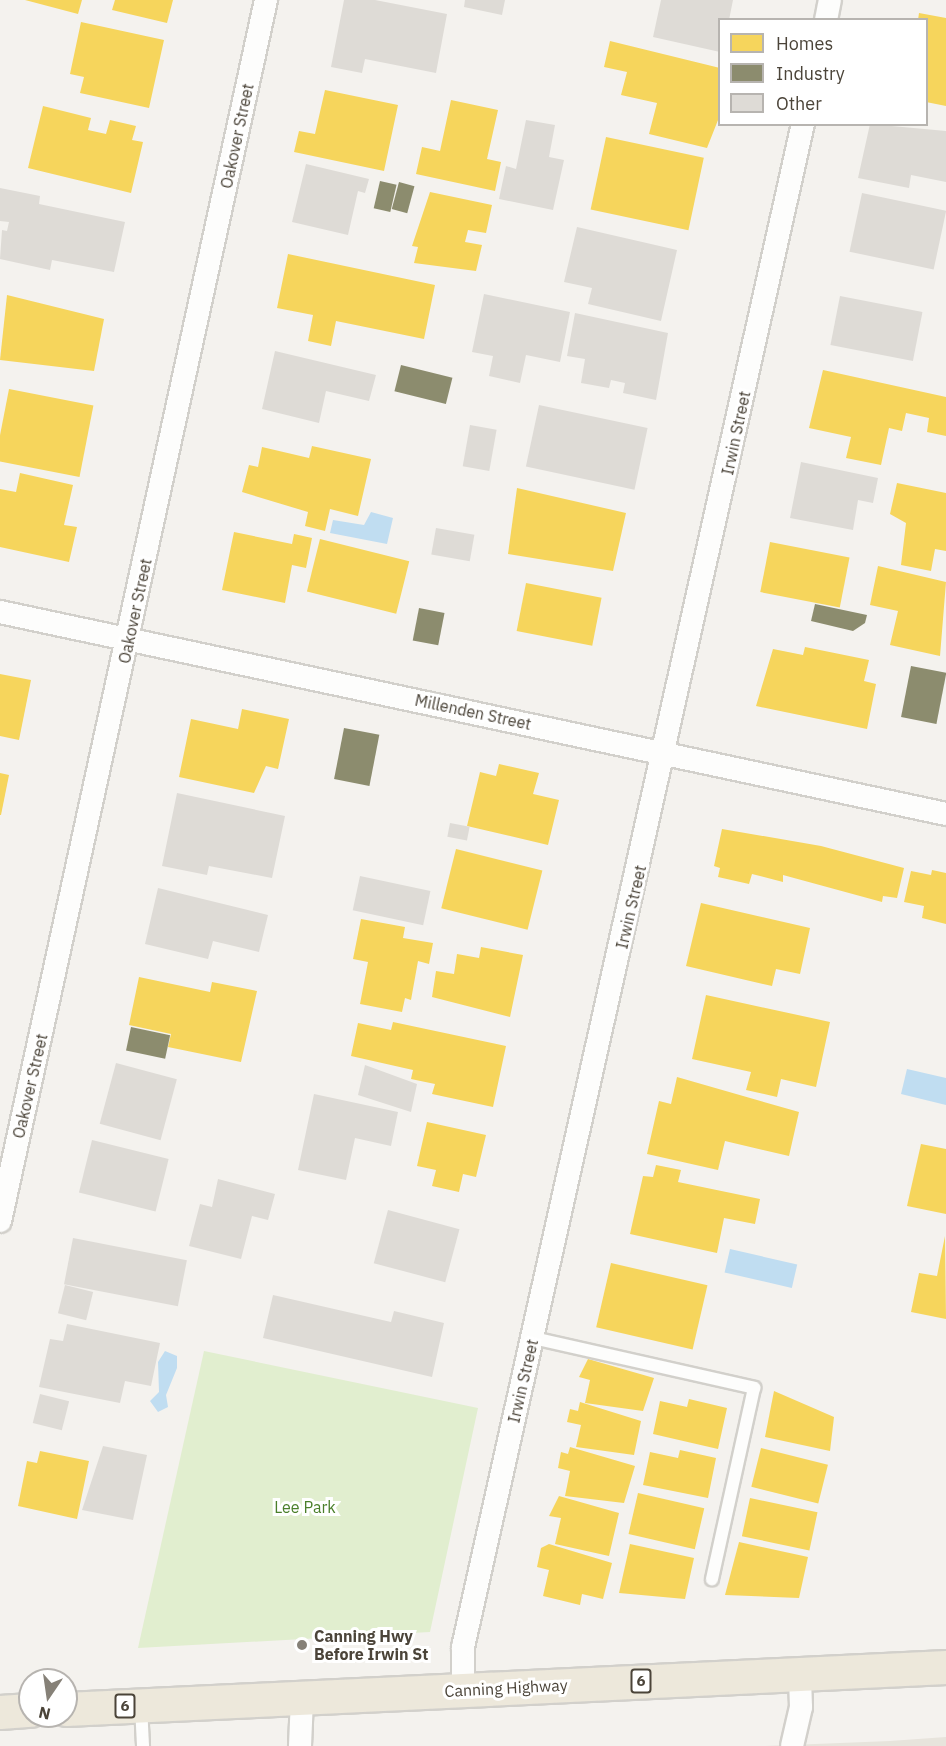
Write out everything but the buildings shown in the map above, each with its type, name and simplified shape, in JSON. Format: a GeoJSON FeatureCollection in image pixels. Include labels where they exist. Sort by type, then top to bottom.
{"type":"FeatureCollection","features":[{"type":"Feature","properties":{"kind":"highway","name":"Canning Highway"},"geometry":{"type":"LineString","coordinates":[[78,1708],[946,1667]]}},
{"type":"Feature","properties":{"kind":"highway"},"geometry":{"type":"LineString","coordinates":[[0,1712],[18,1711]]}},
{"type":"Feature","properties":{"kind":"street","name":"Oakover Street"},"geometry":{"type":"LineString","coordinates":[[0,1221],[129,642],[266,0]]}},
{"type":"Feature","properties":{"kind":"street"},"geometry":{"type":"LineString","coordinates":[[826,18],[830,0]]}},
{"type":"Feature","properties":{"kind":"street","name":"Irwin Street"},"geometry":{"type":"LineString","coordinates":[[463,1690],[463,1647],[666,751],[803,126]]}},
{"type":"Feature","properties":{"kind":"street","name":"Millenden Street"},"geometry":{"type":"LineString","coordinates":[[0,612],[129,642],[666,751],[946,814]]}},
{"type":"Feature","properties":{"kind":"street"},"geometry":{"type":"LineString","coordinates":[[792,1746],[801,1707],[800,1674]]}},
{"type":"Feature","properties":{"kind":"street"},"geometry":{"type":"LineString","coordinates":[[300,1746],[302,1698]]}},
{"type":"Feature","properties":{"kind":"lane"},"geometry":{"type":"LineString","coordinates":[[533,1338],[754,1388],[712,1579]]}},
{"type":"Feature","properties":{"kind":"lane"},"geometry":{"type":"LineString","coordinates":[[141,1705],[143,1746]]}},
{"type":"Feature","properties":{"kind":"shaded area"},"geometry":{"type":"Polygon","coordinates":[[[946,1737],[946,1746],[765,1746],[890,1741],[946,1737]]]}},
{"type":"Feature","properties":{"kind":"green space","name":"Lee Park"},"geometry":{"type":"Polygon","coordinates":[[[204,1351],[478,1408],[430,1632],[138,1648],[204,1351]]]}},
{"type":"Feature","properties":{"kind":"water"},"geometry":{"type":"Polygon","coordinates":[[[371,512],[393,518],[387,544],[330,533],[333,520],[364,525],[371,512]]]}},
{"type":"Feature","properties":{"kind":"water"},"geometry":{"type":"Polygon","coordinates":[[[907,1069],[946,1078],[946,1105],[901,1094],[907,1069]]]}},
{"type":"Feature","properties":{"kind":"water"},"geometry":{"type":"Polygon","coordinates":[[[730,1249],[797,1265],[792,1288],[725,1272],[730,1249]]]}},
{"type":"Feature","properties":{"kind":"water"},"geometry":{"type":"Polygon","coordinates":[[[165,1351],[177,1356],[177,1368],[166,1395],[168,1407],[158,1412],[150,1401],[159,1392],[158,1362],[165,1351]]]}},
{"type":"Feature","properties":{"kind":"place","name":"Canning Hwy Before Irwin St"},"geometry":{"type":"Point","coordinates":[302,1645]}}]}
